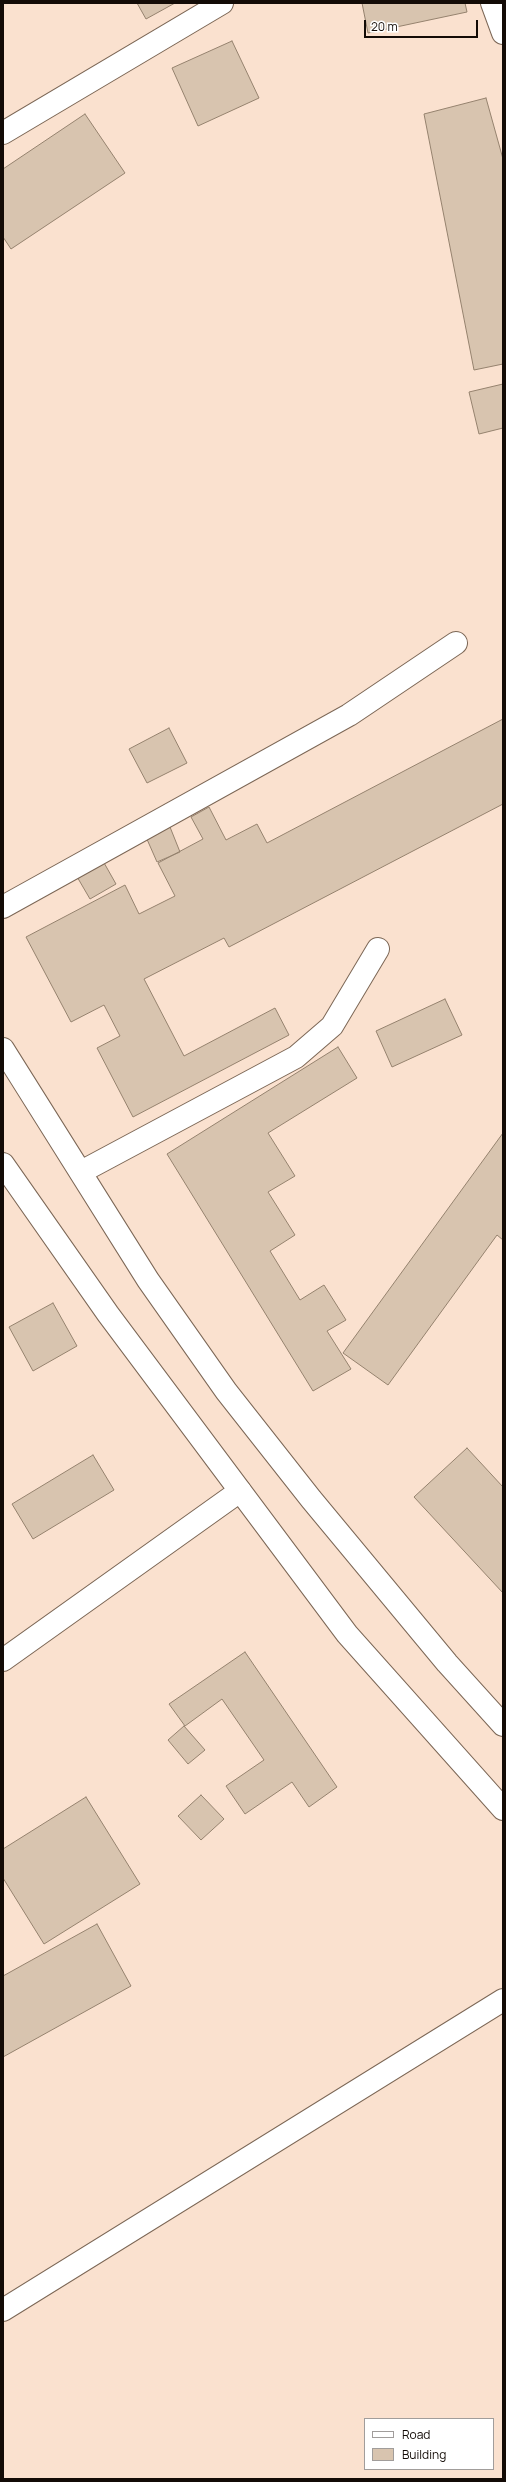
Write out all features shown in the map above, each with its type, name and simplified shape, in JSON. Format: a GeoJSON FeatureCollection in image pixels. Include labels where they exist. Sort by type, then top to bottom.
{"type":"FeatureCollection","features":[{"type":"Feature","properties":{"kind":"main road"},"geometry":{"type":"LineString","coordinates":[[3,133],[222,3]]}},
{"type":"Feature","properties":{"kind":"main road"},"geometry":{"type":"LineString","coordinates":[[492,3],[503,33]]}},
{"type":"Feature","properties":{"kind":"main road"},"geometry":{"type":"LineString","coordinates":[[3,908],[349,715],[456,643]]}},
{"type":"Feature","properties":{"kind":"main road"},"geometry":{"type":"LineString","coordinates":[[81,1172],[296,1057],[332,1026],[378,949]]}},
{"type":"Feature","properties":{"kind":"main road"},"geometry":{"type":"LineString","coordinates":[[3,1049],[148,1280],[226,1391],[311,1499],[447,1663],[503,1725]]}},
{"type":"Feature","properties":{"kind":"main road"},"geometry":{"type":"LineString","coordinates":[[3,1164],[108,1314],[347,1634],[503,1809]]}},
{"type":"Feature","properties":{"kind":"main road"},"geometry":{"type":"LineString","coordinates":[[3,1660],[240,1491]]}},
{"type":"Feature","properties":{"kind":"main road"},"geometry":{"type":"LineString","coordinates":[[3,2310],[503,2000]]}},
{"type":"Feature","properties":{"kind":"building"},"geometry":{"type":"Polygon","coordinates":[[[137,3],[175,3],[146,19],[137,3]]]}},
{"type":"Feature","properties":{"kind":"building"},"geometry":{"type":"Polygon","coordinates":[[[362,3],[465,3],[467,12],[368,33],[362,3]]]}},
{"type":"Feature","properties":{"kind":"building"},"geometry":{"type":"Polygon","coordinates":[[[232,41],[259,98],[198,126],[172,68],[232,41]]]}},
{"type":"Feature","properties":{"kind":"building"},"geometry":{"type":"Polygon","coordinates":[[[486,98],[503,159],[503,364],[474,370],[424,114],[486,98]]]}},
{"type":"Feature","properties":{"kind":"building"},"geometry":{"type":"Polygon","coordinates":[[[85,114],[125,173],[11,249],[3,237],[3,169],[85,114]]]}},
{"type":"Feature","properties":{"kind":"building"},"geometry":{"type":"Polygon","coordinates":[[[503,384],[503,428],[479,434],[469,392],[503,384]]]}},
{"type":"Feature","properties":{"kind":"building"},"geometry":{"type":"Polygon","coordinates":[[[503,719],[503,804],[229,947],[224,938],[144,979],[184,1056],[275,1008],[289,1035],[133,1117],[97,1048],[120,1036],[104,1005],[71,1022],[26,937],[125,885],[139,914],[175,896],[158,863],[203,839],[191,817],[209,807],[226,840],[257,824],[267,843],[503,719]]]}},
{"type":"Feature","properties":{"kind":"building"},"geometry":{"type":"Polygon","coordinates":[[[169,728],[187,763],[147,783],[129,749],[169,728]]]}},
{"type":"Feature","properties":{"kind":"building"},"geometry":{"type":"Polygon","coordinates":[[[170,827],[180,852],[157,862],[146,837],[170,827]]]}},
{"type":"Feature","properties":{"kind":"building"},"geometry":{"type":"Polygon","coordinates":[[[103,861],[116,884],[90,899],[76,875],[103,861]]]}},
{"type":"Feature","properties":{"kind":"building"},"geometry":{"type":"Polygon","coordinates":[[[445,999],[462,1035],[392,1067],[376,1031],[445,999]]]}},
{"type":"Feature","properties":{"kind":"building"},"geometry":{"type":"Polygon","coordinates":[[[338,1047],[357,1078],[268,1133],[295,1176],[268,1192],[295,1235],[270,1251],[300,1300],[324,1285],[346,1320],[327,1331],[351,1369],[313,1391],[167,1154],[338,1047]]]}},
{"type":"Feature","properties":{"kind":"building"},"geometry":{"type":"Polygon","coordinates":[[[503,1133],[503,1240],[497,1235],[388,1385],[343,1353],[503,1133]]]}},
{"type":"Feature","properties":{"kind":"building"},"geometry":{"type":"Polygon","coordinates":[[[53,1303],[77,1346],[33,1371],[9,1327],[53,1303]]]}},
{"type":"Feature","properties":{"kind":"building"},"geometry":{"type":"Polygon","coordinates":[[[467,1448],[503,1487],[503,1593],[414,1497],[467,1448]]]}},
{"type":"Feature","properties":{"kind":"building"},"geometry":{"type":"Polygon","coordinates":[[[93,1455],[114,1490],[33,1539],[12,1504],[93,1455]]]}},
{"type":"Feature","properties":{"kind":"building"},"geometry":{"type":"Polygon","coordinates":[[[245,1652],[337,1787],[309,1807],[292,1782],[245,1814],[226,1786],[264,1760],[222,1699],[185,1726],[169,1704],[245,1652]]]}},
{"type":"Feature","properties":{"kind":"building"},"geometry":{"type":"Polygon","coordinates":[[[184,1726],[205,1750],[188,1764],[168,1740],[184,1726]]]}},
{"type":"Feature","properties":{"kind":"building"},"geometry":{"type":"Polygon","coordinates":[[[201,1795],[224,1819],[201,1840],[178,1816],[201,1795]]]}},
{"type":"Feature","properties":{"kind":"building"},"geometry":{"type":"Polygon","coordinates":[[[86,1797],[140,1884],[44,1944],[3,1878],[3,1849],[86,1797]]]}},
{"type":"Feature","properties":{"kind":"building"},"geometry":{"type":"Polygon","coordinates":[[[97,1924],[131,1986],[3,2057],[3,1976],[97,1924]]]}}]}
